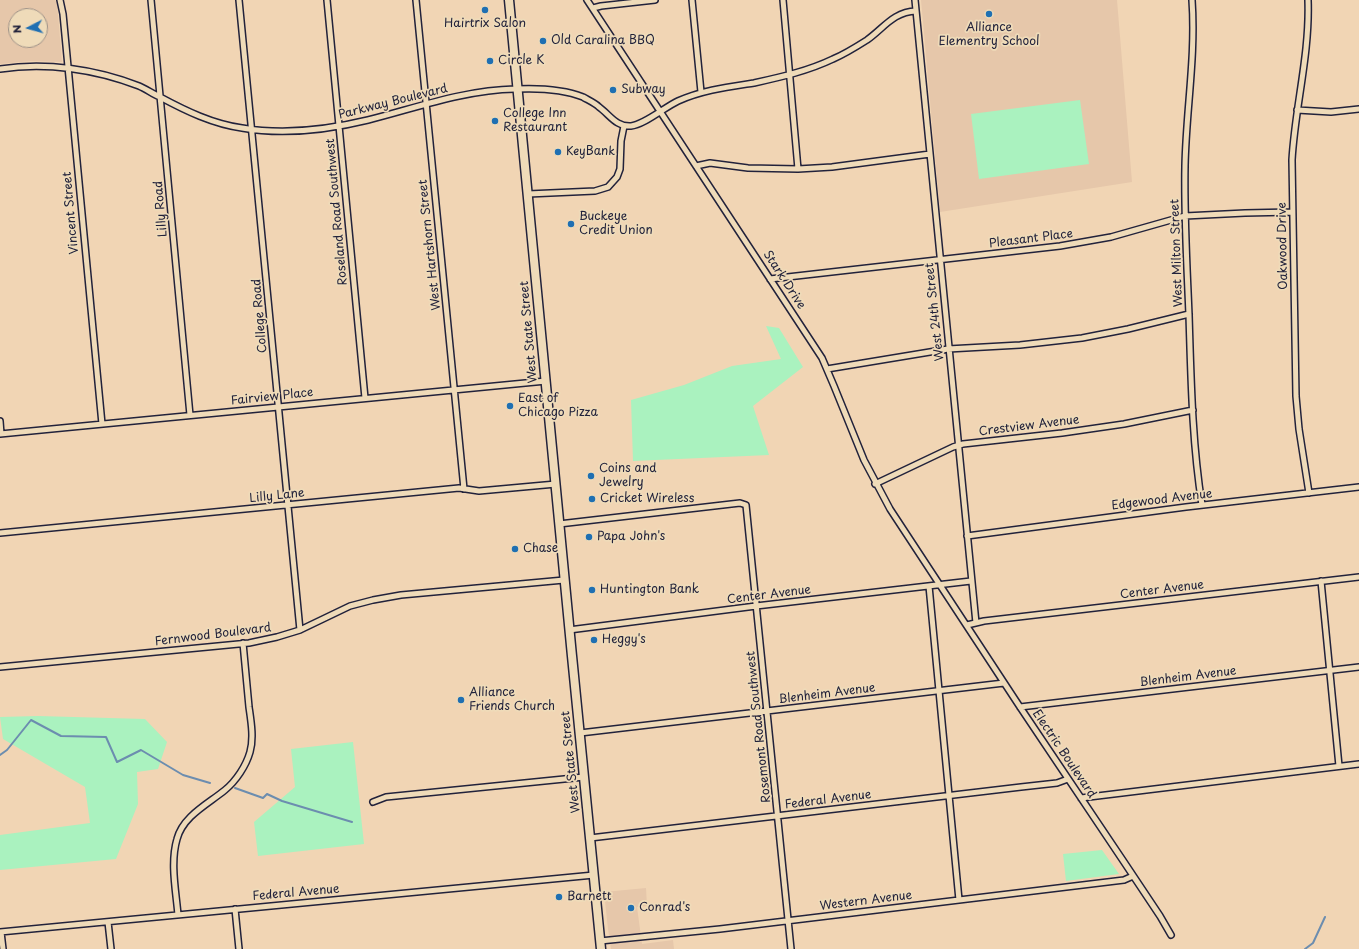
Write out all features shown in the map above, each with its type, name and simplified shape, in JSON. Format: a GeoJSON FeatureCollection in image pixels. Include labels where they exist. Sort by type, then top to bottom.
{"type":"FeatureCollection","features":[{"type":"Feature","properties":{"kind":"highway","name":"West State Street"},"geometry":{"type":"LineString","coordinates":[[509,0],[564,580],[601,945]]}},
{"type":"Feature","properties":{"kind":"street","name":"Vincent Street"},"geometry":{"type":"LineString","coordinates":[[60,0],[63,14],[102,424]]}},
{"type":"Feature","properties":{"kind":"street","name":"Lilly Road"},"geometry":{"type":"LineString","coordinates":[[151,0],[190,415]]}},
{"type":"Feature","properties":{"kind":"street","name":"College Road"},"geometry":{"type":"LineString","coordinates":[[239,0],[300,630]]}},
{"type":"Feature","properties":{"kind":"street","name":"Roseland Road Southwest"},"geometry":{"type":"LineString","coordinates":[[327,0],[364,398]]}},
{"type":"Feature","properties":{"kind":"street","name":"West Hartshorn Street"},"geometry":{"type":"LineString","coordinates":[[416,0],[464,488]]}},
{"type":"Feature","properties":{"kind":"street","name":"Stark Drive"},"geometry":{"type":"LineString","coordinates":[[587,0],[822,358],[875,484],[940,585]]}},
{"type":"Feature","properties":{"kind":"street"},"geometry":{"type":"LineString","coordinates":[[593,8],[655,0]]}},
{"type":"Feature","properties":{"kind":"street"},"geometry":{"type":"LineString","coordinates":[[692,0],[701,92]]}},
{"type":"Feature","properties":{"kind":"street"},"geometry":{"type":"LineString","coordinates":[[783,0],[798,169]]}},
{"type":"Feature","properties":{"kind":"street","name":"West 24th Street"},"geometry":{"type":"LineString","coordinates":[[915,0],[948,349],[976,622]]}},
{"type":"Feature","properties":{"kind":"street","name":"West Milton Street"},"geometry":{"type":"LineString","coordinates":[[1192,0],[1193,59],[1185,148],[1185,216],[1193,410],[1196,458],[1202,505]]}},
{"type":"Feature","properties":{"kind":"street","name":"Oakwood Drive"},"geometry":{"type":"LineString","coordinates":[[1308,0],[1307,44],[1297,110],[1292,160],[1292,212],[1297,410],[1309,493]]}},
{"type":"Feature","properties":{"kind":"street"},"geometry":{"type":"LineString","coordinates":[[528,194],[595,191],[608,187],[614,181],[620,169],[621,141],[624,126],[639,124],[660,110],[701,92],[790,74],[818,65],[835,58],[869,38],[899,14],[916,11]]}},
{"type":"Feature","properties":{"kind":"street","name":"Parkway Boulevard"},"geometry":{"type":"LineString","coordinates":[[0,69],[37,66],[68,68],[98,73],[139,86],[160,98],[202,117],[228,126],[252,130],[289,131],[339,126],[368,120],[426,103],[473,94],[517,89],[552,91],[580,96],[596,104],[613,120],[624,126]]}},
{"type":"Feature","properties":{"kind":"street"},"geometry":{"type":"LineString","coordinates":[[1297,110],[1331,112],[1359,109]]}},
{"type":"Feature","properties":{"kind":"street"},"geometry":{"type":"LineString","coordinates":[[696,166],[710,163],[748,168],[798,169],[832,167],[930,154]]}},
{"type":"Feature","properties":{"kind":"street","name":"Pleasant Place"},"geometry":{"type":"LineString","coordinates":[[770,278],[1056,247],[1088,242],[1133,232],[1185,216],[1292,212]]}},
{"type":"Feature","properties":{"kind":"street"},"geometry":{"type":"LineString","coordinates":[[827,369],[948,349],[1020,345],[1082,338],[1128,329],[1189,314]]}},
{"type":"Feature","properties":{"kind":"street","name":"Fairview Place"},"geometry":{"type":"LineString","coordinates":[[1,434],[546,381]]}},
{"type":"Feature","properties":{"kind":"street","name":"Crestview Avenue"},"geometry":{"type":"LineString","coordinates":[[875,484],[958,445],[1124,424],[1193,410]]}},
{"type":"Feature","properties":{"kind":"street"},"geometry":{"type":"LineString","coordinates":[[0,421],[1,434]]}},
{"type":"Feature","properties":{"kind":"street","name":"Lilly Lane"},"geometry":{"type":"LineString","coordinates":[[0,533],[464,488],[479,491],[556,484]]}},
{"type":"Feature","properties":{"kind":"street","name":"Edgewood Avenue"},"geometry":{"type":"LineString","coordinates":[[967,536],[1202,505],[1359,487]]}},
{"type":"Feature","properties":{"kind":"street","name":"Rosemont Road Southwest"},"geometry":{"type":"LineString","coordinates":[[559,524],[732,504],[745,504],[747,508],[791,949]]}},
{"type":"Feature","properties":{"kind":"street","name":"Center Avenue"},"geometry":{"type":"LineString","coordinates":[[967,625],[976,622],[1359,577]]}},
{"type":"Feature","properties":{"kind":"street","name":"Fernwood Boulevard"},"geometry":{"type":"LineString","coordinates":[[0,667],[243,643],[277,637],[300,630],[350,606],[380,598],[564,580]]}},
{"type":"Feature","properties":{"kind":"street","name":"Center Avenue"},"geometry":{"type":"LineString","coordinates":[[570,630],[756,606],[972,581]]}},
{"type":"Feature","properties":{"kind":"street"},"geometry":{"type":"LineString","coordinates":[[1321,581],[1339,766]]}},
{"type":"Feature","properties":{"kind":"street","name":"Electric Boulevard"},"geometry":{"type":"LineString","coordinates":[[940,585],[1160,916],[1170,935]]}},
{"type":"Feature","properties":{"kind":"street"},"geometry":{"type":"LineString","coordinates":[[929,586],[959,900]]}},
{"type":"Feature","properties":{"kind":"street"},"geometry":{"type":"LineString","coordinates":[[178,915],[174,865],[177,838],[183,826],[194,814],[233,781],[241,770],[251,750],[243,643]]}},
{"type":"Feature","properties":{"kind":"street","name":"Blenheim Avenue"},"geometry":{"type":"LineString","coordinates":[[1020,707],[1359,667]]}},
{"type":"Feature","properties":{"kind":"street","name":"Blenheim Avenue"},"geometry":{"type":"LineString","coordinates":[[580,733],[1004,683]]}},
{"type":"Feature","properties":{"kind":"street"},"geometry":{"type":"LineString","coordinates":[[1082,798],[1359,764]]}},
{"type":"Feature","properties":{"kind":"street"},"geometry":{"type":"LineString","coordinates":[[373,802],[386,797],[584,777]]}},
{"type":"Feature","properties":{"kind":"street","name":"Federal Avenue"},"geometry":{"type":"LineString","coordinates":[[590,838],[1057,783],[1068,779]]}},
{"type":"Feature","properties":{"kind":"street","name":"Federal Avenue"},"geometry":{"type":"LineString","coordinates":[[1,932],[594,876]]}},
{"type":"Feature","properties":{"kind":"street","name":"Western Avenue"},"geometry":{"type":"LineString","coordinates":[[601,945],[788,920],[1124,880],[1133,876]]}},
{"type":"Feature","properties":{"kind":"street"},"geometry":{"type":"LineString","coordinates":[[235,909],[239,949]]}},
{"type":"Feature","properties":{"kind":"street"},"geometry":{"type":"LineString","coordinates":[[108,922],[111,949]]}},
{"type":"Feature","properties":{"kind":"street"},"geometry":{"type":"LineString","coordinates":[[1,932],[3,949]]}},
{"type":"Feature","properties":{"kind":"shaded area"},"geometry":{"type":"Polygon","coordinates":[[[0,0],[55,0],[57,3],[62,62],[31,61],[0,64],[0,0]]]}},
{"type":"Feature","properties":{"kind":"shaded area"},"geometry":{"type":"Polygon","coordinates":[[[921,0],[1117,0],[1132,182],[940,212],[921,0]]]}},
{"type":"Feature","properties":{"kind":"shaded area"},"geometry":{"type":"Polygon","coordinates":[[[646,888],[647,906],[637,907],[642,944],[673,940],[674,949],[611,949],[604,892],[646,888]]]}},
{"type":"Feature","properties":{"kind":"green space"},"geometry":{"type":"Polygon","coordinates":[[[1080,100],[1089,164],[979,179],[971,114],[1080,100]]]}},
{"type":"Feature","properties":{"kind":"green space"},"geometry":{"type":"Polygon","coordinates":[[[766,326],[779,328],[803,367],[753,406],[769,455],[633,461],[631,400],[684,385],[732,366],[781,359],[766,326]]]}},
{"type":"Feature","properties":{"kind":"green space"},"geometry":{"type":"Polygon","coordinates":[[[38,716],[145,719],[167,742],[158,769],[137,772],[138,804],[116,859],[0,870],[0,835],[90,823],[85,787],[3,739],[0,717],[38,716]]]}},
{"type":"Feature","properties":{"kind":"green space"},"geometry":{"type":"Polygon","coordinates":[[[353,742],[364,844],[258,856],[254,822],[295,787],[291,749],[353,742]]]}},
{"type":"Feature","properties":{"kind":"green space"},"geometry":{"type":"Polygon","coordinates":[[[1102,850],[1119,874],[1066,881],[1063,854],[1102,850]]]}},
{"type":"Feature","properties":{"kind":"waterway"},"geometry":{"type":"LineString","coordinates":[[0,755],[7,750],[31,720],[61,736],[106,737],[117,762],[141,750],[183,775],[210,783]]}},
{"type":"Feature","properties":{"kind":"waterway"},"geometry":{"type":"LineString","coordinates":[[235,788],[263,798],[267,794],[282,801],[352,822]]}},
{"type":"Feature","properties":{"kind":"waterway"},"geometry":{"type":"LineString","coordinates":[[1305,949],[1313,943],[1325,917]]}},
{"type":"Feature","properties":{"kind":"place","name":"Hairtrix Salon"},"geometry":{"type":"Point","coordinates":[485,10]}},
{"type":"Feature","properties":{"kind":"place","name":"Alliance Elementry School"},"geometry":{"type":"Point","coordinates":[989,14]}},
{"type":"Feature","properties":{"kind":"place","name":"Old Caralina BBQ"},"geometry":{"type":"Point","coordinates":[543,41]}},
{"type":"Feature","properties":{"kind":"place","name":"Circle K"},"geometry":{"type":"Point","coordinates":[490,61]}},
{"type":"Feature","properties":{"kind":"place","name":"Subway"},"geometry":{"type":"Point","coordinates":[613,90]}},
{"type":"Feature","properties":{"kind":"place","name":"College Inn Restaurant"},"geometry":{"type":"Point","coordinates":[495,121]}},
{"type":"Feature","properties":{"kind":"place","name":"KeyBank"},"geometry":{"type":"Point","coordinates":[558,152]}},
{"type":"Feature","properties":{"kind":"place","name":"Buckeye Credit Union"},"geometry":{"type":"Point","coordinates":[571,224]}},
{"type":"Feature","properties":{"kind":"place","name":"East of Chicago Pizza"},"geometry":{"type":"Point","coordinates":[510,406]}},
{"type":"Feature","properties":{"kind":"place","name":"Coins and Jewelry"},"geometry":{"type":"Point","coordinates":[591,476]}},
{"type":"Feature","properties":{"kind":"place","name":"Cricket Wireless"},"geometry":{"type":"Point","coordinates":[592,499]}},
{"type":"Feature","properties":{"kind":"place","name":"Papa John's"},"geometry":{"type":"Point","coordinates":[589,537]}},
{"type":"Feature","properties":{"kind":"place","name":"Chase"},"geometry":{"type":"Point","coordinates":[515,549]}},
{"type":"Feature","properties":{"kind":"place","name":"Huntington Bank"},"geometry":{"type":"Point","coordinates":[592,590]}},
{"type":"Feature","properties":{"kind":"place","name":"Heggy's"},"geometry":{"type":"Point","coordinates":[594,640]}},
{"type":"Feature","properties":{"kind":"place","name":"Alliance Friends Church"},"geometry":{"type":"Point","coordinates":[461,700]}},
{"type":"Feature","properties":{"kind":"place","name":"Barnett"},"geometry":{"type":"Point","coordinates":[559,897]}},
{"type":"Feature","properties":{"kind":"place","name":"Conrad's"},"geometry":{"type":"Point","coordinates":[631,908]}}]}
